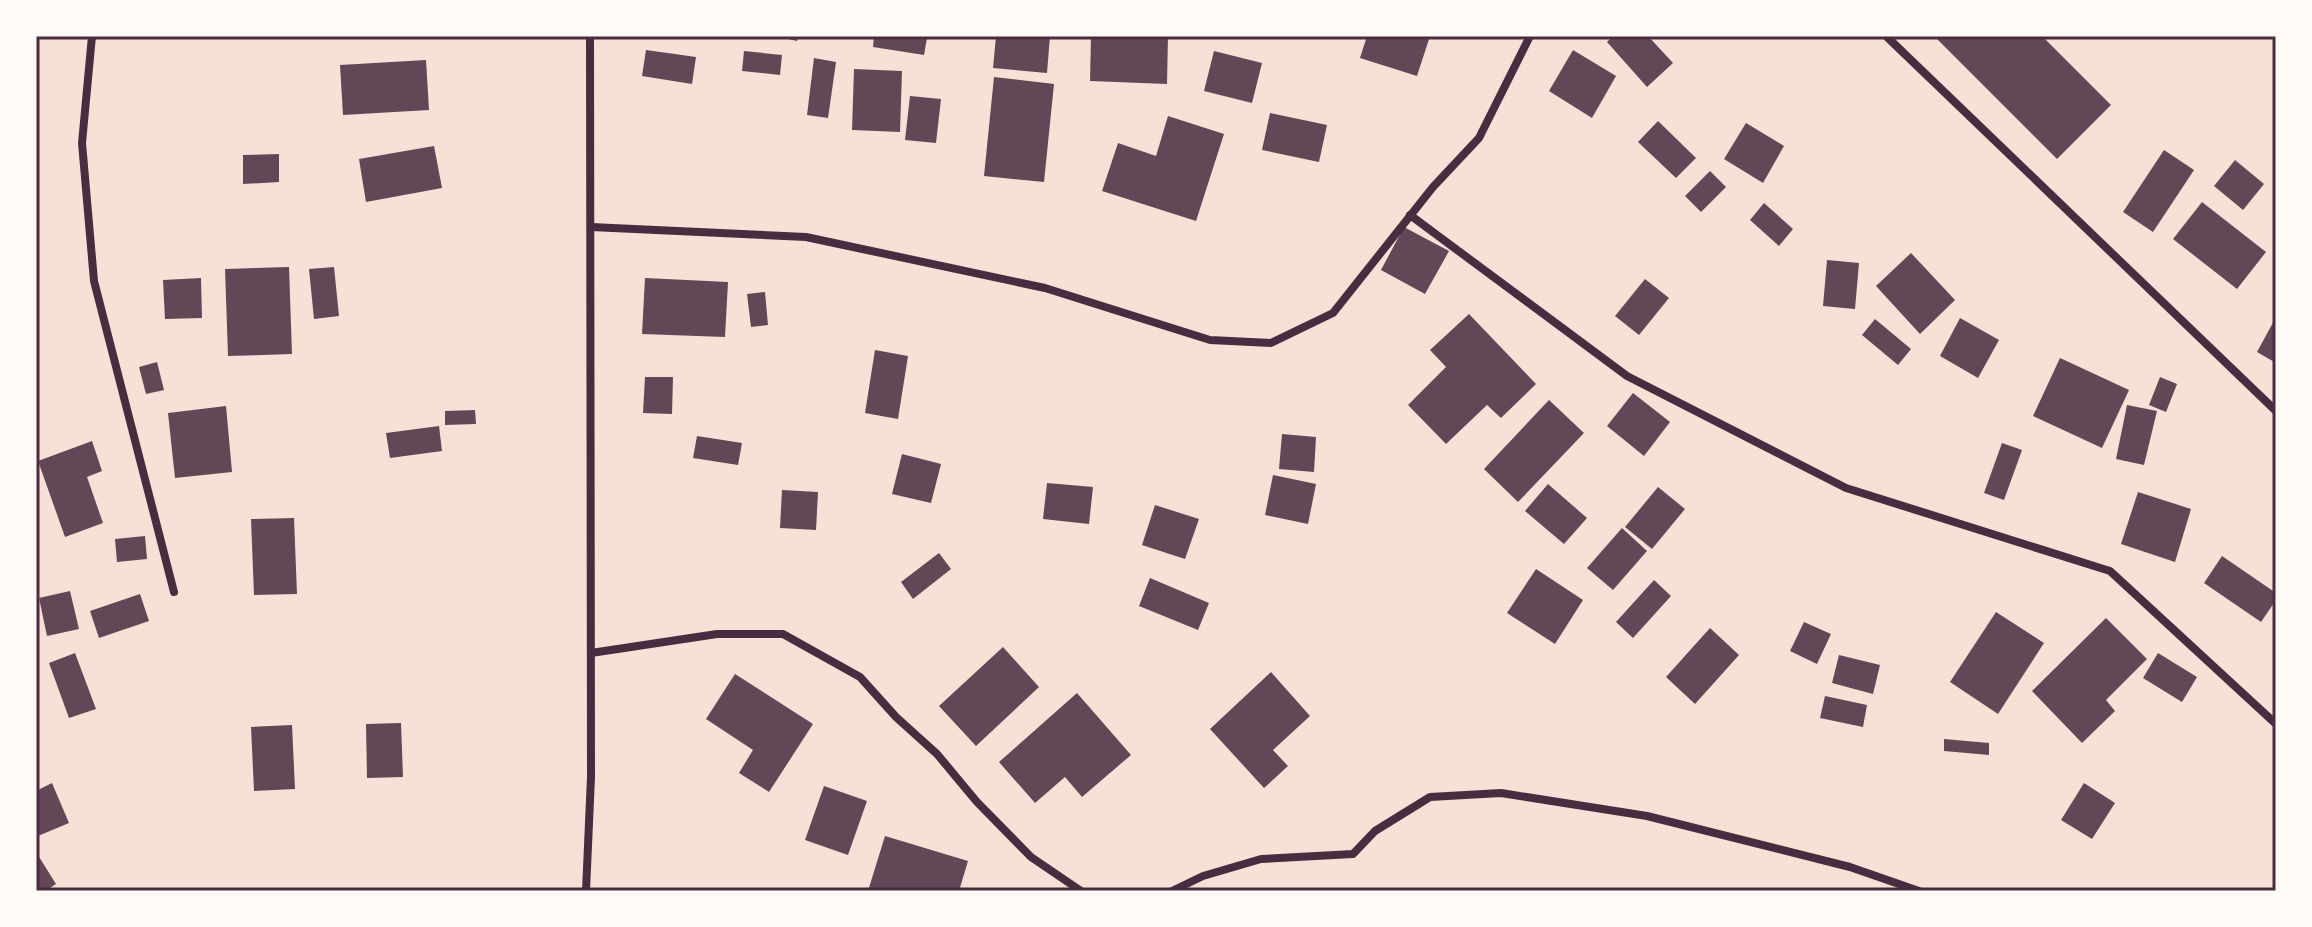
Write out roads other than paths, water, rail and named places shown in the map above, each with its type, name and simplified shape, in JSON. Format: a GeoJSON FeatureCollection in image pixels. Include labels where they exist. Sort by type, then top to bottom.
{"type":"FeatureCollection","features":[{"type":"Feature","properties":{"kind":"street"},"geometry":{"type":"LineString","coordinates":[[92,36],[82,143],[94,281],[174,592]]}},
{"type":"Feature","properties":{"kind":"street"},"geometry":{"type":"LineString","coordinates":[[586,891],[591,777],[590,36]]}},
{"type":"Feature","properties":{"kind":"street"},"geometry":{"type":"LineString","coordinates":[[591,227],[806,237],[1045,288],[1210,340],[1271,343],[1333,313],[1410,215],[1479,138],[1530,36]]}},
{"type":"Feature","properties":{"kind":"street"},"geometry":{"type":"LineString","coordinates":[[1886,36],[2276,411]]}},
{"type":"Feature","properties":{"kind":"street"},"geometry":{"type":"LineString","coordinates":[[1410,215],[1627,376],[1832,481],[2110,571],[2276,724]]}},
{"type":"Feature","properties":{"kind":"street"},"geometry":{"type":"LineString","coordinates":[[591,653],[717,634],[783,634],[860,677],[896,717],[937,754],[977,802],[1031,857],[1081,891]]}},
{"type":"Feature","properties":{"kind":"street"},"geometry":{"type":"LineString","coordinates":[[1172,891],[1203,876],[1261,859],[1353,854],[1375,831],[1430,797],[1501,793],[1647,816],[1850,867],[1919,891]]}}]}
